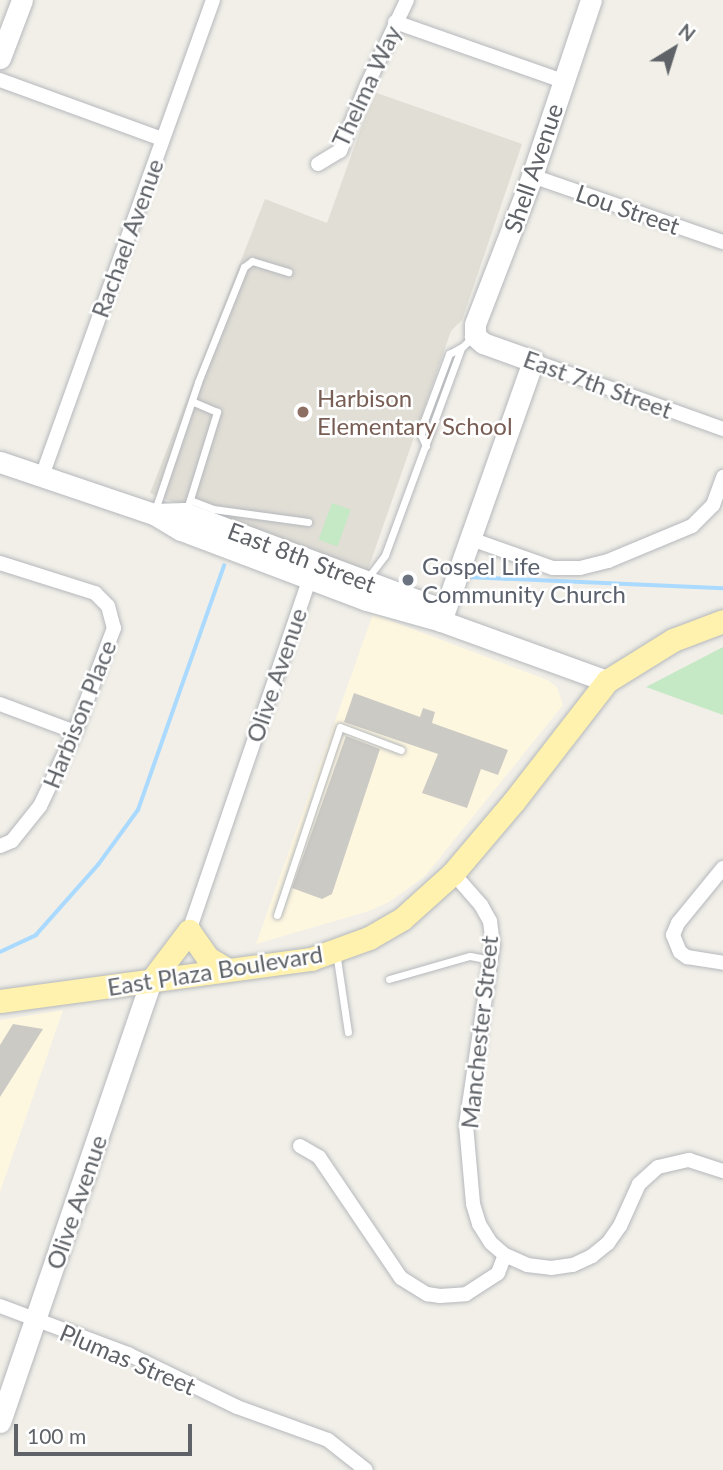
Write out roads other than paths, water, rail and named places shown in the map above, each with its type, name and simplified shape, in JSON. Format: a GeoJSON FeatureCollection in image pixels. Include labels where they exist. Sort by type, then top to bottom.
{"type":"FeatureCollection","features":[{"type":"Feature","properties":{"kind":"main road"},"geometry":{"type":"LineString","coordinates":[[607,681],[673,640],[723,621]]}},
{"type":"Feature","properties":{"kind":"main road","name":"East Plaza Boulevard"},"geometry":{"type":"LineString","coordinates":[[0,1001],[311,959],[369,938],[402,919],[453,873],[514,801],[607,681]]}},
{"type":"Feature","properties":{"kind":"main road"},"geometry":{"type":"LineString","coordinates":[[151,981],[189,931],[208,958],[228,970]]}},
{"type":"Feature","properties":{"kind":"street"},"geometry":{"type":"LineString","coordinates":[[0,58],[22,0]]}},
{"type":"Feature","properties":{"kind":"street","name":"Rachael Avenue"},"geometry":{"type":"LineString","coordinates":[[42,477],[214,0]]}},
{"type":"Feature","properties":{"kind":"street","name":"Thelma Way"},"geometry":{"type":"LineString","coordinates":[[318,164],[340,151],[407,0]]}},
{"type":"Feature","properties":{"kind":"street","name":"Shell Avenue"},"geometry":{"type":"LineString","coordinates":[[468,342],[532,176],[591,0]]}},
{"type":"Feature","properties":{"kind":"street"},"geometry":{"type":"LineString","coordinates":[[396,22],[562,81]]}},
{"type":"Feature","properties":{"kind":"street"},"geometry":{"type":"LineString","coordinates":[[0,80],[162,139]]}},
{"type":"Feature","properties":{"kind":"street","name":"Lou Street"},"geometry":{"type":"LineString","coordinates":[[532,176],[723,242]]}},
{"type":"Feature","properties":{"kind":"street","name":"East 7th Street"},"geometry":{"type":"LineString","coordinates":[[468,342],[483,343],[723,429]]}},
{"type":"Feature","properties":{"kind":"street"},"geometry":{"type":"LineString","coordinates":[[441,621],[533,361]]}},
{"type":"Feature","properties":{"kind":"street","name":"East 8th Street"},"geometry":{"type":"LineString","coordinates":[[0,462],[154,514],[181,530],[313,571],[365,582],[430,605],[441,621]]}},
{"type":"Feature","properties":{"kind":"street"},"geometry":{"type":"LineString","coordinates":[[471,539],[553,568],[580,568],[608,561],[692,526],[713,505],[723,477]]}},
{"type":"Feature","properties":{"kind":"street","name":"East 8th Street"},"geometry":{"type":"LineString","coordinates":[[154,514],[188,507],[392,610],[441,621],[607,681]]}},
{"type":"Feature","properties":{"kind":"street","name":"Harbison Place"},"geometry":{"type":"LineString","coordinates":[[0,563],[89,591],[108,606],[114,628],[75,732],[40,806],[12,841],[0,846]]}},
{"type":"Feature","properties":{"kind":"street","name":"Olive Avenue"},"geometry":{"type":"LineString","coordinates":[[189,931],[313,571]]}},
{"type":"Feature","properties":{"kind":"street"},"geometry":{"type":"LineString","coordinates":[[0,704],[75,732]]}},
{"type":"Feature","properties":{"kind":"street"},"geometry":{"type":"LineString","coordinates":[[723,869],[678,923],[675,942],[687,957],[723,964]]}},
{"type":"Feature","properties":{"kind":"street","name":"Manchester Street"},"geometry":{"type":"LineString","coordinates":[[453,873],[481,905],[490,921],[492,960],[466,1125],[472,1204],[485,1233],[505,1255]]}},
{"type":"Feature","properties":{"kind":"street","name":"Olive Avenue"},"geometry":{"type":"LineString","coordinates":[[0,1422],[151,981]]}},
{"type":"Feature","properties":{"kind":"street"},"geometry":{"type":"LineString","coordinates":[[300,1146],[319,1157],[401,1278],[427,1294],[440,1296],[466,1293],[498,1273],[505,1255],[539,1267],[562,1267],[582,1261],[600,1250],[614,1235],[639,1184],[658,1167],[689,1160],[723,1171]]}},
{"type":"Feature","properties":{"kind":"street","name":"Plumas Street"},"geometry":{"type":"LineString","coordinates":[[0,1306],[128,1354],[237,1407],[328,1440],[366,1470]]}},
{"type":"Feature","properties":{"kind":"lane"},"geometry":{"type":"LineString","coordinates":[[154,514],[244,267],[252,261],[288,272]]}},
{"type":"Feature","properties":{"kind":"lane"},"geometry":{"type":"LineString","coordinates":[[365,582],[385,555],[468,342]]}},
{"type":"Feature","properties":{"kind":"lane"},"geometry":{"type":"LineString","coordinates":[[193,402],[217,412],[188,507],[308,522]]}},
{"type":"Feature","properties":{"kind":"lane"},"geometry":{"type":"LineString","coordinates":[[277,915],[340,727],[401,750]]}},
{"type":"Feature","properties":{"kind":"lane"},"geometry":{"type":"LineString","coordinates":[[336,952],[348,1032]]}},
{"type":"Feature","properties":{"kind":"lane"},"geometry":{"type":"LineString","coordinates":[[389,979],[470,956],[492,960]]}},
{"type":"Feature","properties":{"kind":"waterway"},"geometry":{"type":"LineString","coordinates":[[0,952],[36,935],[98,865],[138,810],[224,566]]}},
{"type":"Feature","properties":{"kind":"waterway"},"geometry":{"type":"LineString","coordinates":[[467,577],[723,588]]}},
{"type":"Feature","properties":{"kind":"place","name":"Harbison Elementary School"},"geometry":{"type":"Point","coordinates":[303,412]}},
{"type":"Feature","properties":{"kind":"place","name":"Gospel Life Community Church"},"geometry":{"type":"Point","coordinates":[408,580]}}]}
